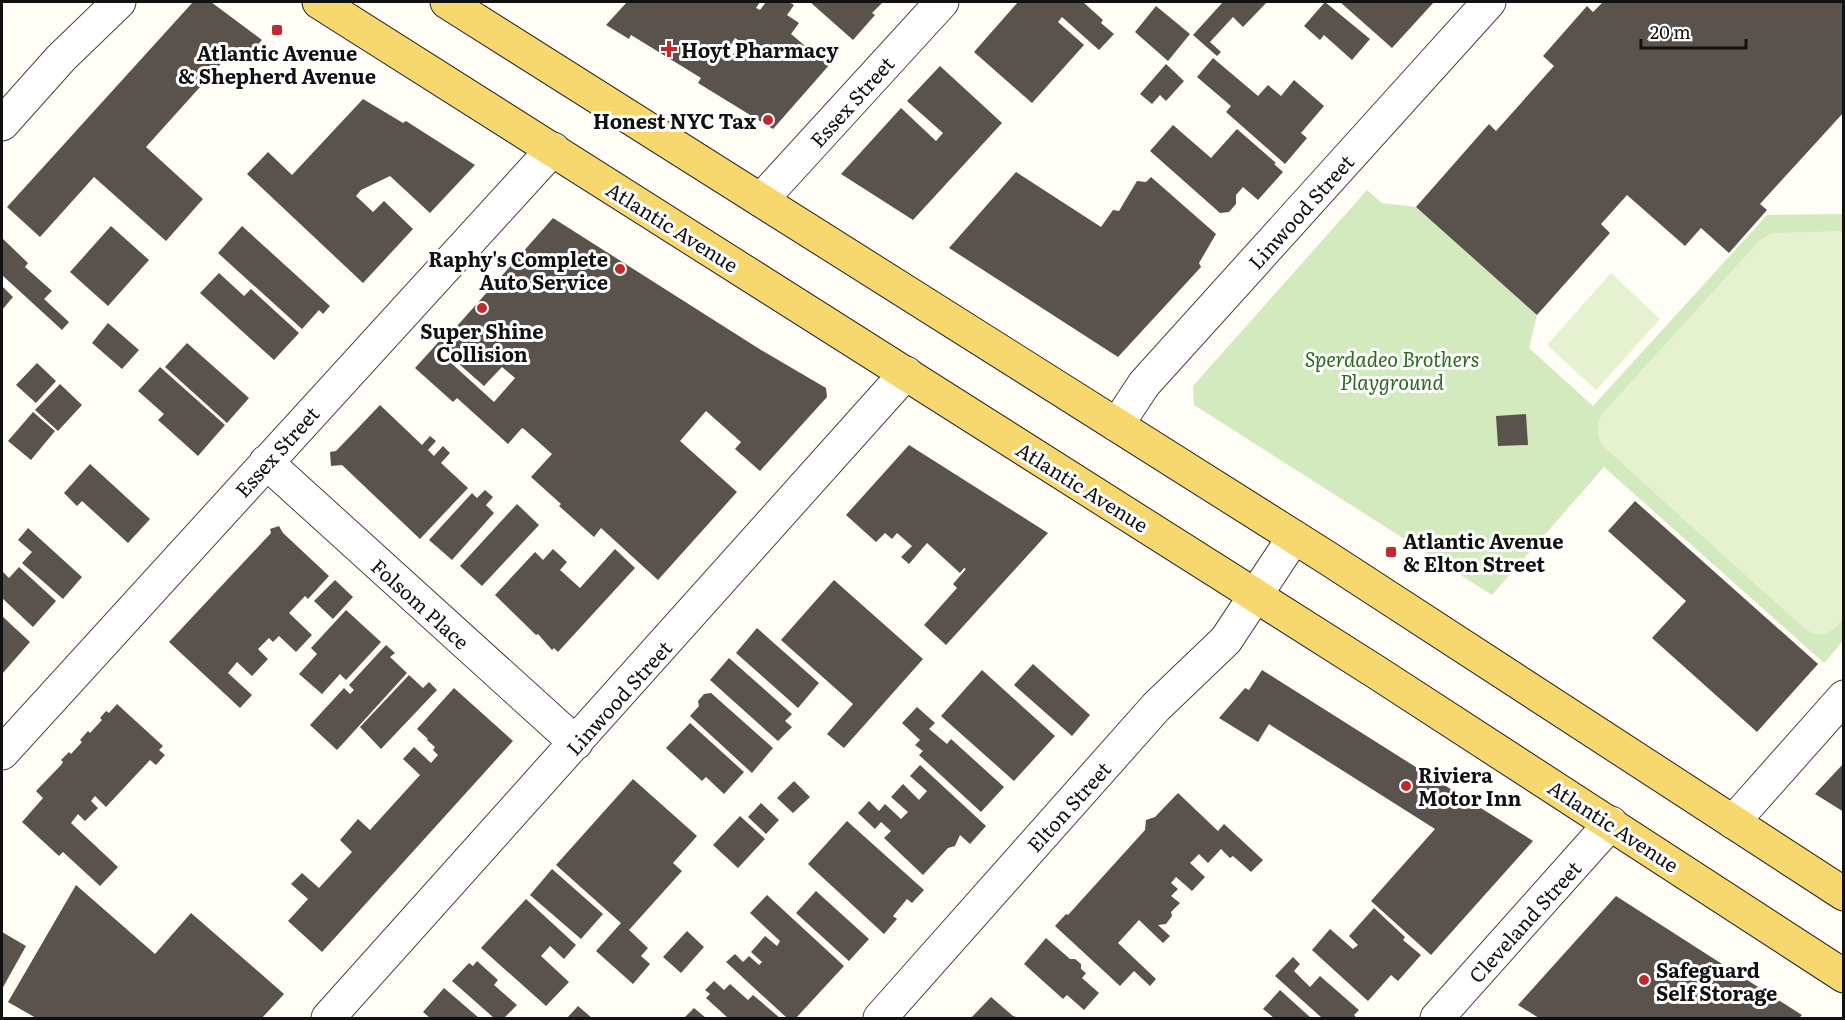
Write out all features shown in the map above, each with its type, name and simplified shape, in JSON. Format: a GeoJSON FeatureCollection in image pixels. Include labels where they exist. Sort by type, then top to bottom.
{"type":"FeatureCollection","features":[{"type":"Feature","properties":{"kind":"main road","name":"Atlantic Avenue"},"geometry":{"type":"LineString","coordinates":[[320,2],[1256,596],[1611,823],[1844,976]]}},
{"type":"Feature","properties":{"kind":"main road"},"geometry":{"type":"LineString","coordinates":[[447,2],[1294,537],[1844,894]]}},
{"type":"Feature","properties":{"kind":"street"},"geometry":{"type":"LineString","coordinates":[[2,124],[61,58],[119,2]]}},
{"type":"Feature","properties":{"kind":"street","name":"Essex Street"},"geometry":{"type":"LineString","coordinates":[[761,200],[942,2]]}},
{"type":"Feature","properties":{"kind":"street","name":"Linwood Street"},"geometry":{"type":"LineString","coordinates":[[1117,425],[1144,384],[1489,2]]}},
{"type":"Feature","properties":{"kind":"street","name":"Essex Street"},"geometry":{"type":"LineString","coordinates":[[2,753],[553,149]]}},
{"type":"Feature","properties":{"kind":"street","name":"Linwood Street"},"geometry":{"type":"LineString","coordinates":[[328,1018],[906,374]]}},
{"type":"Feature","properties":{"kind":"street","name":"Folsom Place"},"geometry":{"type":"LineString","coordinates":[[266,462],[576,743]]}},
{"type":"Feature","properties":{"kind":"street","name":"Elton Street"},"geometry":{"type":"LineString","coordinates":[[880,1018],[1156,707],[1226,640],[1294,537]]}},
{"type":"Feature","properties":{"kind":"street"},"geometry":{"type":"LineString","coordinates":[[1732,822],[1844,697]]}},
{"type":"Feature","properties":{"kind":"street","name":"Cleveland Street"},"geometry":{"type":"LineString","coordinates":[[1437,1018],[1611,823]]}},
{"type":"Feature","properties":{"kind":"green space","name":"Sperdadeo Brothers Playground"},"geometry":{"type":"Polygon","coordinates":[[[1367,190],[1382,203],[1416,207],[1537,315],[1529,348],[1593,406],[1767,215],[1843,214],[1843,641],[1824,663],[1604,467],[1492,595],[1194,405],[1193,386],[1367,190]]]}},
{"type":"Feature","properties":{"kind":"green space"},"geometry":{"type":"Polygon","coordinates":[[[1843,231],[1843,620],[1827,633],[1820,634],[1808,630],[1786,612],[1605,448],[1598,436],[1598,428],[1601,415],[1760,240],[1772,233],[1843,231]]]}},
{"type":"Feature","properties":{"kind":"green space"},"geometry":{"type":"Polygon","coordinates":[[[1611,273],[1660,319],[1596,390],[1547,345],[1611,273]]]}},
{"type":"Feature","properties":{"kind":"building"},"geometry":{"type":"Polygon","coordinates":[[[193,2],[211,2],[262,40],[247,56],[236,47],[146,147],[203,199],[166,241],[94,177],[40,237],[7,207],[193,2]]]}},
{"type":"Feature","properties":{"kind":"building"},"geometry":{"type":"Polygon","coordinates":[[[627,2],[760,2],[756,8],[760,10],[766,2],[789,2],[794,5],[787,15],[799,23],[791,34],[817,56],[826,46],[838,55],[773,129],[698,83],[701,78],[631,35],[629,39],[606,25],[627,2]],[[735,38],[726,53],[732,56],[741,42],[735,38]]]}},
{"type":"Feature","properties":{"kind":"building"},"geometry":{"type":"Polygon","coordinates":[[[810,2],[883,2],[872,13],[875,15],[853,40],[810,2]]]}},
{"type":"Feature","properties":{"kind":"building"},"geometry":{"type":"Polygon","coordinates":[[[1018,2],[1083,2],[1103,20],[1101,23],[1114,34],[1099,50],[1062,17],[1058,22],[1084,45],[1032,103],[974,52],[1018,2]]]}},
{"type":"Feature","properties":{"kind":"building"},"geometry":{"type":"Polygon","coordinates":[[[1223,2],[1267,2],[1243,27],[1233,17],[1210,42],[1221,52],[1217,56],[1193,35],[1223,2]]]}},
{"type":"Feature","properties":{"kind":"building"},"geometry":{"type":"Polygon","coordinates":[[[1325,2],[1370,39],[1352,60],[1324,35],[1320,40],[1304,26],[1325,2]]]}},
{"type":"Feature","properties":{"kind":"building"},"geometry":{"type":"Polygon","coordinates":[[[1340,2],[1434,2],[1392,48],[1340,2]]]}},
{"type":"Feature","properties":{"kind":"building"},"geometry":{"type":"Polygon","coordinates":[[[1603,2],[1844,2],[1844,112],[1760,204],[1767,210],[1729,253],[1701,228],[1685,246],[1627,195],[1601,224],[1610,233],[1537,315],[1416,207],[1489,124],[1496,131],[1554,66],[1543,56],[1587,6],[1593,12],[1603,2]]]}},
{"type":"Feature","properties":{"kind":"building"},"geometry":{"type":"Polygon","coordinates":[[[1156,6],[1190,34],[1168,61],[1135,32],[1156,6]]]}},
{"type":"Feature","properties":{"kind":"building"},"geometry":{"type":"Polygon","coordinates":[[[1213,58],[1258,96],[1268,85],[1281,96],[1294,80],[1324,106],[1301,133],[1307,138],[1285,164],[1226,112],[1231,106],[1197,77],[1213,58]]]}},
{"type":"Feature","properties":{"kind":"building"},"geometry":{"type":"Polygon","coordinates":[[[1166,64],[1184,81],[1166,101],[1160,95],[1152,104],[1140,94],[1166,64]]]}},
{"type":"Feature","properties":{"kind":"building"},"geometry":{"type":"Polygon","coordinates":[[[940,66],[1002,123],[913,220],[841,174],[901,108],[936,141],[943,133],[907,101],[940,66]]]}},
{"type":"Feature","properties":{"kind":"building"},"geometry":{"type":"Polygon","coordinates":[[[363,99],[403,123],[406,121],[475,165],[430,213],[390,176],[361,190],[356,196],[373,212],[384,201],[413,229],[363,283],[247,174],[268,152],[292,175],[363,99]]]}},
{"type":"Feature","properties":{"kind":"building"},"geometry":{"type":"Polygon","coordinates":[[[1173,125],[1211,158],[1237,129],[1283,172],[1258,200],[1243,187],[1236,195],[1236,204],[1229,212],[1220,213],[1150,151],[1173,125]]]}},
{"type":"Feature","properties":{"kind":"building"},"geometry":{"type":"Polygon","coordinates":[[[1016,172],[1101,227],[1113,210],[1119,211],[1137,181],[1146,182],[1151,177],[1216,234],[1199,263],[1201,267],[1118,357],[949,248],[1016,172]]]}},
{"type":"Feature","properties":{"kind":"building"},"geometry":{"type":"Polygon","coordinates":[[[553,218],[761,350],[826,388],[827,397],[760,471],[735,449],[741,442],[706,411],[680,441],[737,492],[658,580],[601,528],[594,537],[531,477],[552,454],[524,429],[522,428],[508,444],[457,398],[453,402],[415,368],[444,336],[450,340],[459,329],[457,326],[553,218]],[[442,349],[439,352],[494,402],[515,378],[502,367],[484,386],[442,349]]]}},
{"type":"Feature","properties":{"kind":"building"},"geometry":{"type":"Polygon","coordinates":[[[111,226],[149,260],[108,306],[70,272],[111,226]]]}},
{"type":"Feature","properties":{"kind":"building"},"geometry":{"type":"Polygon","coordinates":[[[242,226],[330,306],[323,314],[319,310],[302,329],[218,253],[242,226]]]}},
{"type":"Feature","properties":{"kind":"building"},"geometry":{"type":"Polygon","coordinates":[[[2,238],[28,263],[25,267],[52,291],[44,299],[69,322],[62,330],[2,275],[2,238]]]}},
{"type":"Feature","properties":{"kind":"building"},"geometry":{"type":"Polygon","coordinates":[[[219,273],[244,296],[251,289],[299,333],[274,360],[200,293],[219,273]]]}},
{"type":"Feature","properties":{"kind":"building"},"geometry":{"type":"Polygon","coordinates":[[[2,286],[13,297],[2,310],[2,286]]]}},
{"type":"Feature","properties":{"kind":"building"},"geometry":{"type":"Polygon","coordinates":[[[108,323],[139,350],[122,369],[92,343],[108,323]]]}},
{"type":"Feature","properties":{"kind":"building"},"geometry":{"type":"Polygon","coordinates":[[[187,343],[249,398],[227,423],[165,367],[187,343]]]}},
{"type":"Feature","properties":{"kind":"building"},"geometry":{"type":"Polygon","coordinates":[[[37,363],[56,381],[36,403],[16,385],[37,363]]]}},
{"type":"Feature","properties":{"kind":"building"},"geometry":{"type":"Polygon","coordinates":[[[160,367],[225,425],[198,456],[158,420],[164,414],[138,391],[160,367]]]}},
{"type":"Feature","properties":{"kind":"building"},"geometry":{"type":"Polygon","coordinates":[[[60,384],[82,405],[58,431],[35,410],[60,384]]]}},
{"type":"Feature","properties":{"kind":"building"},"geometry":{"type":"Polygon","coordinates":[[[380,405],[422,445],[430,436],[436,441],[428,450],[434,456],[443,446],[450,453],[441,463],[468,488],[420,539],[342,465],[331,466],[330,452],[336,451],[380,405]]]}},
{"type":"Feature","properties":{"kind":"building"},"geometry":{"type":"Polygon","coordinates":[[[33,412],[55,431],[31,460],[8,441],[33,412]]]}},
{"type":"Feature","properties":{"kind":"building"},"geometry":{"type":"Polygon","coordinates":[[[1526,414],[1528,445],[1498,446],[1496,416],[1526,414]]]}},
{"type":"Feature","properties":{"kind":"building"},"geometry":{"type":"Polygon","coordinates":[[[909,445],[1048,533],[946,645],[924,625],[957,588],[953,584],[966,569],[964,568],[960,573],[927,543],[909,564],[901,557],[912,546],[897,533],[892,539],[885,533],[876,542],[846,515],[909,445]]]}},
{"type":"Feature","properties":{"kind":"building"},"geometry":{"type":"Polygon","coordinates":[[[90,464],[150,519],[128,543],[82,501],[77,506],[64,493],[90,464]]]}},
{"type":"Feature","properties":{"kind":"building"},"geometry":{"type":"Polygon","coordinates":[[[485,490],[493,497],[486,505],[494,513],[452,560],[429,540],[472,493],[477,498],[485,490]]]}},
{"type":"Feature","properties":{"kind":"building"},"geometry":{"type":"Polygon","coordinates":[[[1635,501],[1818,664],[1757,732],[1652,638],[1686,601],[1608,531],[1635,501]]]}},
{"type":"Feature","properties":{"kind":"building"},"geometry":{"type":"Polygon","coordinates":[[[517,504],[539,525],[482,586],[460,566],[517,504]]]}},
{"type":"Feature","properties":{"kind":"building"},"geometry":{"type":"Polygon","coordinates":[[[279,526],[283,533],[329,576],[308,599],[305,596],[289,613],[312,635],[296,652],[279,636],[273,642],[269,638],[258,649],[268,659],[252,676],[237,662],[228,673],[252,695],[240,708],[169,642],[271,533],[270,529],[279,526]]]}},
{"type":"Feature","properties":{"kind":"building"},"geometry":{"type":"Polygon","coordinates":[[[28,528],[82,577],[63,599],[22,563],[32,552],[18,540],[28,528]]]}},
{"type":"Feature","properties":{"kind":"building"},"geometry":{"type":"Polygon","coordinates":[[[553,549],[567,562],[560,570],[580,588],[615,549],[635,568],[558,652],[554,648],[552,650],[495,595],[535,552],[543,560],[553,549]]]}},
{"type":"Feature","properties":{"kind":"building"},"geometry":{"type":"Polygon","coordinates":[[[19,567],[56,601],[33,627],[2,598],[2,571],[9,578],[19,567]]]}},
{"type":"Feature","properties":{"kind":"building"},"geometry":{"type":"Polygon","coordinates":[[[335,580],[353,597],[333,619],[314,601],[335,580]]]}},
{"type":"Feature","properties":{"kind":"building"},"geometry":{"type":"Polygon","coordinates":[[[834,580],[923,659],[844,748],[827,734],[853,704],[781,640],[834,580]]]}},
{"type":"Feature","properties":{"kind":"building"},"geometry":{"type":"Polygon","coordinates":[[[346,610],[381,642],[346,680],[340,674],[322,694],[299,674],[317,654],[311,648],[346,610]]]}},
{"type":"Feature","properties":{"kind":"building"},"geometry":{"type":"Polygon","coordinates":[[[2,616],[30,642],[2,674],[2,616]]]}},
{"type":"Feature","properties":{"kind":"building"},"geometry":{"type":"Polygon","coordinates":[[[757,628],[819,683],[798,708],[736,653],[757,628]]]}},
{"type":"Feature","properties":{"kind":"building"},"geometry":{"type":"Polygon","coordinates":[[[386,645],[395,653],[390,657],[407,673],[337,750],[310,725],[344,688],[350,694],[354,690],[349,685],[386,645]]]}},
{"type":"Feature","properties":{"kind":"building"},"geometry":{"type":"Polygon","coordinates":[[[729,658],[792,714],[785,721],[792,727],[778,741],[710,680],[729,658]]]}},
{"type":"Feature","properties":{"kind":"building"},"geometry":{"type":"Polygon","coordinates":[[[1033,664],[1090,715],[1072,736],[1014,685],[1033,664]]]}},
{"type":"Feature","properties":{"kind":"building"},"geometry":{"type":"Polygon","coordinates":[[[982,670],[1055,736],[1014,781],[941,716],[982,670]]]}},
{"type":"Feature","properties":{"kind":"building","name":"Riviera Motor Inn"},"geometry":{"type":"Polygon","coordinates":[[[1262,670],[1533,841],[1431,955],[1371,901],[1435,829],[1269,724],[1258,742],[1219,718],[1245,688],[1249,690],[1262,670]]]}},
{"type":"Feature","properties":{"kind":"building"},"geometry":{"type":"Polygon","coordinates":[[[409,675],[423,688],[429,682],[437,690],[381,749],[360,727],[409,675]]]}},
{"type":"Feature","properties":{"kind":"building"},"geometry":{"type":"Polygon","coordinates":[[[454,688],[513,741],[322,952],[288,921],[308,899],[291,884],[302,873],[319,888],[352,852],[340,840],[358,819],[370,830],[420,775],[403,759],[414,747],[431,763],[438,755],[433,750],[435,747],[417,729],[454,688]]]}},
{"type":"Feature","properties":{"kind":"building"},"geometry":{"type":"Polygon","coordinates":[[[711,693],[773,748],[752,773],[690,716],[699,706],[698,701],[704,694],[711,693]]]}},
{"type":"Feature","properties":{"kind":"building"},"geometry":{"type":"Polygon","coordinates":[[[117,704],[163,746],[159,750],[165,755],[156,765],[150,760],[106,807],[95,796],[91,801],[98,808],[85,821],[78,814],[71,823],[118,867],[100,886],[63,852],[59,856],[22,822],[43,798],[36,791],[61,765],[63,762],[61,760],[69,752],[71,754],[88,731],[90,733],[102,720],[100,718],[106,711],[109,713],[117,704]]]}},
{"type":"Feature","properties":{"kind":"building"},"geometry":{"type":"Polygon","coordinates":[[[917,707],[935,723],[929,729],[947,744],[951,739],[1004,787],[981,812],[919,755],[923,751],[915,745],[920,740],[902,723],[917,707]]]}},
{"type":"Feature","properties":{"kind":"building"},"geometry":{"type":"Polygon","coordinates":[[[690,723],[744,772],[724,794],[706,777],[702,781],[666,748],[690,723]]]}},
{"type":"Feature","properties":{"kind":"building"},"geometry":{"type":"Polygon","coordinates":[[[1844,763],[1844,812],[1815,794],[1844,763]]]}},
{"type":"Feature","properties":{"kind":"building"},"geometry":{"type":"Polygon","coordinates":[[[920,765],[986,826],[970,844],[960,835],[955,846],[948,848],[923,875],[884,838],[891,831],[881,822],[875,829],[858,813],[869,801],[879,811],[885,804],[901,819],[908,812],[891,797],[903,784],[919,800],[927,791],[910,776],[920,765]]]}},
{"type":"Feature","properties":{"kind":"building"},"geometry":{"type":"Polygon","coordinates":[[[633,779],[697,836],[673,863],[682,871],[629,930],[648,948],[641,956],[650,964],[633,984],[596,951],[621,923],[556,865],[633,779]]]}},
{"type":"Feature","properties":{"kind":"building"},"geometry":{"type":"Polygon","coordinates":[[[794,781],[810,797],[793,813],[777,798],[794,781]]]}},
{"type":"Feature","properties":{"kind":"building"},"geometry":{"type":"Polygon","coordinates":[[[1178,793],[1218,831],[1224,824],[1263,860],[1251,872],[1221,849],[1208,863],[1199,854],[1190,863],[1205,877],[1192,891],[1176,877],[1171,883],[1178,889],[1171,896],[1180,903],[1171,912],[1172,916],[1166,924],[1158,925],[1170,936],[1163,943],[1139,920],[1118,943],[1156,979],[1150,986],[1134,971],[1120,986],[1055,926],[1066,914],[1068,915],[1145,830],[1146,820],[1155,817],[1178,793]]]}},
{"type":"Feature","properties":{"kind":"building"},"geometry":{"type":"Polygon","coordinates":[[[761,803],[779,820],[766,834],[748,817],[761,803]]]}},
{"type":"Feature","properties":{"kind":"building"},"geometry":{"type":"Polygon","coordinates":[[[740,816],[765,839],[738,868],[713,845],[740,816]]]}},
{"type":"Feature","properties":{"kind":"building"},"geometry":{"type":"Polygon","coordinates":[[[847,821],[924,890],[912,903],[907,899],[893,916],[897,919],[884,934],[808,864],[847,821]]]}},
{"type":"Feature","properties":{"kind":"building"},"geometry":{"type":"Polygon","coordinates":[[[552,869],[603,914],[581,939],[530,895],[552,869]]]}},
{"type":"Feature","properties":{"kind":"building"},"geometry":{"type":"Polygon","coordinates":[[[76,885],[155,954],[191,913],[284,994],[262,1018],[36,1018],[8,1002],[76,885]]]}},
{"type":"Feature","properties":{"kind":"building"},"geometry":{"type":"Polygon","coordinates":[[[816,891],[869,939],[849,961],[796,913],[816,891]]]}},
{"type":"Feature","properties":{"kind":"building"},"geometry":{"type":"Polygon","coordinates":[[[767,895],[844,966],[796,1018],[787,1018],[726,962],[735,954],[743,962],[749,956],[759,965],[762,962],[751,952],[765,936],[777,946],[780,941],[750,913],[767,895]]]}},
{"type":"Feature","properties":{"kind":"building","name":"Safeguard Self Storage"},"geometry":{"type":"Polygon","coordinates":[[[1616,896],[1802,1015],[1799,1018],[1539,1018],[1518,1005],[1616,896]]]}},
{"type":"Feature","properties":{"kind":"building"},"geometry":{"type":"Polygon","coordinates":[[[526,899],[576,945],[564,959],[550,946],[541,956],[569,982],[546,1006],[481,948],[526,899]]]}},
{"type":"Feature","properties":{"kind":"building"},"geometry":{"type":"Polygon","coordinates":[[[1374,908],[1405,937],[1403,940],[1421,955],[1398,981],[1391,975],[1368,1001],[1312,950],[1330,929],[1353,949],[1358,945],[1349,936],[1374,908]]]}},
{"type":"Feature","properties":{"kind":"building"},"geometry":{"type":"Polygon","coordinates":[[[687,931],[704,947],[681,973],[663,957],[687,931]]]}},
{"type":"Feature","properties":{"kind":"building"},"geometry":{"type":"Polygon","coordinates":[[[2,932],[26,946],[2,989],[2,932]]]}},
{"type":"Feature","properties":{"kind":"building"},"geometry":{"type":"Polygon","coordinates":[[[1046,938],[1070,959],[1075,959],[1081,964],[1081,969],[1086,973],[1082,978],[1099,993],[1084,1010],[1067,995],[1063,999],[1024,964],[1046,938]]]}},
{"type":"Feature","properties":{"kind":"building"},"geometry":{"type":"Polygon","coordinates":[[[1293,957],[1300,964],[1294,971],[1310,987],[1320,976],[1359,1010],[1354,1015],[1357,1018],[1322,1018],[1275,976],[1293,957]]]}},
{"type":"Feature","properties":{"kind":"building"},"geometry":{"type":"Polygon","coordinates":[[[477,961],[498,980],[494,985],[517,1005],[504,1018],[494,1018],[452,981],[469,963],[473,966],[477,961]]]}},
{"type":"Feature","properties":{"kind":"building"},"geometry":{"type":"Polygon","coordinates":[[[714,981],[724,990],[730,984],[748,1000],[753,995],[780,1018],[728,1018],[706,998],[710,994],[705,990],[714,981]]]}},
{"type":"Feature","properties":{"kind":"building"},"geometry":{"type":"Polygon","coordinates":[[[444,988],[479,1018],[430,1018],[423,1012],[444,988]]]}},
{"type":"Feature","properties":{"kind":"building"},"geometry":{"type":"Polygon","coordinates":[[[1280,990],[1311,1018],[1274,1018],[1263,1009],[1280,990]]]}},
{"type":"Feature","properties":{"kind":"building"},"geometry":{"type":"Polygon","coordinates":[[[991,997],[1013,1016],[1020,1018],[971,1018],[991,997]]]}},
{"type":"Feature","properties":{"kind":"building"},"geometry":{"type":"Polygon","coordinates":[[[578,1006],[592,1018],[567,1018],[578,1006]]]}},
{"type":"Feature","properties":{"kind":"building"},"geometry":{"type":"Polygon","coordinates":[[[694,1008],[706,1018],[684,1018],[694,1008]]]}},
{"type":"Feature","properties":{"kind":"place","name":"Atlantic Avenue & Shepherd Avenue"},"geometry":{"type":"Point","coordinates":[277,30]}},
{"type":"Feature","properties":{"kind":"place","name":"Hoyt Pharmacy"},"geometry":{"type":"Point","coordinates":[669,49]}},
{"type":"Feature","properties":{"kind":"place","name":"Honest NYC Tax"},"geometry":{"type":"Point","coordinates":[768,120]}},
{"type":"Feature","properties":{"kind":"place","name":"Raphy's Complete Auto Service"},"geometry":{"type":"Point","coordinates":[620,269]}},
{"type":"Feature","properties":{"kind":"place","name":"Super Shine Collision"},"geometry":{"type":"Point","coordinates":[482,308]}},
{"type":"Feature","properties":{"kind":"place","name":"Atlantic Avenue & Elton Street"},"geometry":{"type":"Point","coordinates":[1391,552]}},
{"type":"Feature","properties":{"kind":"place","name":"Riviera Motor Inn"},"geometry":{"type":"Point","coordinates":[1406,786]}},
{"type":"Feature","properties":{"kind":"place","name":"Safeguard Self Storage"},"geometry":{"type":"Point","coordinates":[1644,980]}}]}
